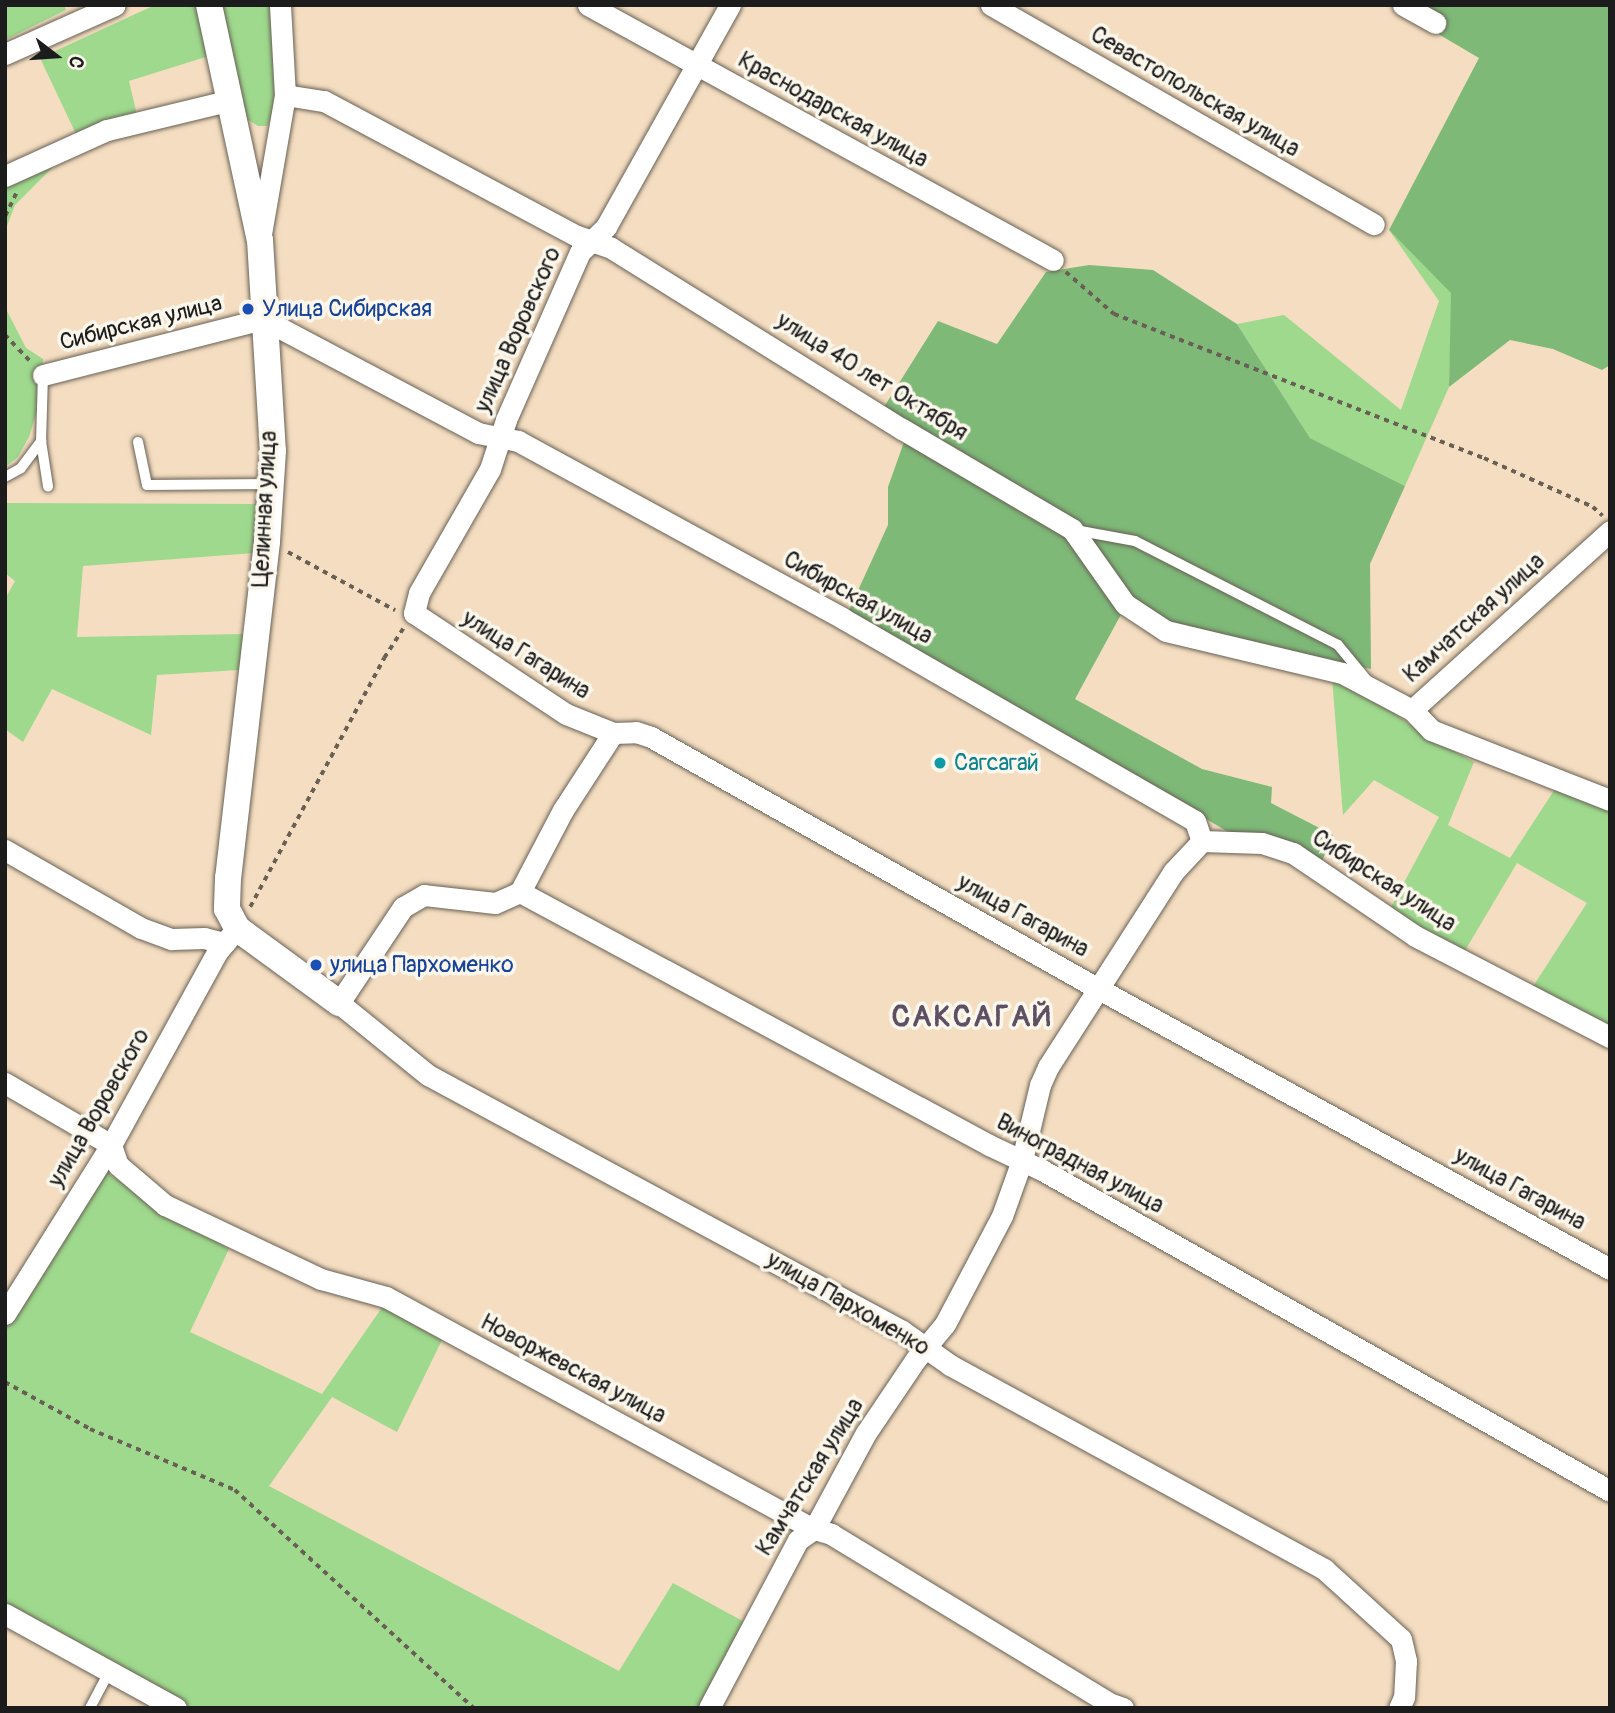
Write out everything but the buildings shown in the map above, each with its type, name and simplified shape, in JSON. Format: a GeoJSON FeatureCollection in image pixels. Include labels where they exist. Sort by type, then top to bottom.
{"type":"FeatureCollection","features":[{"type":"Feature","properties":{"kind":"street"},"geometry":{"type":"LineString","coordinates":[[5,54],[115,5]]}},
{"type":"Feature","properties":{"kind":"street"},"geometry":{"type":"LineString","coordinates":[[209,5],[260,240]]}},
{"type":"Feature","properties":{"kind":"street","name":"Целинная улица"},"geometry":{"type":"LineString","coordinates":[[230,935],[228,878],[267,542],[273,451],[260,240],[285,95],[280,5]]}},
{"type":"Feature","properties":{"kind":"street","name":"Краснодарская улица"},"geometry":{"type":"LineString","coordinates":[[588,5],[1053,260]]}},
{"type":"Feature","properties":{"kind":"street","name":"улица Воровского"},"geometry":{"type":"LineString","coordinates":[[414,613],[419,593],[490,469],[499,438],[580,252],[606,228],[730,5]]}},
{"type":"Feature","properties":{"kind":"street","name":"Севастопольская улица"},"geometry":{"type":"LineString","coordinates":[[990,5],[1374,224]]}},
{"type":"Feature","properties":{"kind":"street"},"geometry":{"type":"LineString","coordinates":[[1403,5],[1435,23]]}},
{"type":"Feature","properties":{"kind":"street","name":"улица 40 лет Октября"},"geometry":{"type":"LineString","coordinates":[[285,95],[324,101],[577,236],[611,247],[902,429],[1072,529],[1125,604],[1166,631],[1342,673],[1412,710]]}},
{"type":"Feature","properties":{"kind":"street"},"geometry":{"type":"LineString","coordinates":[[5,176],[107,130],[231,100]]}},
{"type":"Feature","properties":{"kind":"street","name":"Сибирская улица"},"geometry":{"type":"LineString","coordinates":[[43,376],[263,319],[478,433],[517,441],[830,612],[1195,821],[1202,842],[1262,843],[1293,853],[1415,936],[1610,1037]]}},
{"type":"Feature","properties":{"kind":"street","name":"Камчатская улица"},"geometry":{"type":"LineString","coordinates":[[1610,531],[1412,710],[1431,730],[1610,800]]}},
{"type":"Feature","properties":{"kind":"street","name":"улица Гагарина"},"geometry":{"type":"LineString","coordinates":[[414,613],[566,715],[613,733],[636,732],[651,737],[1097,988],[1610,1269]]}},
{"type":"Feature","properties":{"kind":"street"},"geometry":{"type":"LineString","coordinates":[[339,1003],[403,907],[424,895],[495,903],[520,892],[563,810],[613,733]]}},
{"type":"Feature","properties":{"kind":"street","name":"Камчатская улица"},"geometry":{"type":"LineString","coordinates":[[709,1708],[798,1540],[814,1529],[866,1433],[945,1324],[1002,1216],[1022,1160],[1040,1085],[1097,988],[1173,872],[1202,842]]}},
{"type":"Feature","properties":{"kind":"street","name":"улица Пархоменко"},"geometry":{"type":"LineString","coordinates":[[5,850],[141,929],[172,939],[230,935],[339,1003],[428,1075],[927,1346],[950,1365],[1324,1569],[1401,1639],[1406,1661],[1404,1697],[1399,1708]]}},
{"type":"Feature","properties":{"kind":"street","name":"Виноградная улица"},"geometry":{"type":"LineString","coordinates":[[520,892],[989,1145],[1022,1160],[1610,1491]]}},
{"type":"Feature","properties":{"kind":"street","name":"улица Воровского"},"geometry":{"type":"LineString","coordinates":[[5,1314],[111,1145],[230,935]]}},
{"type":"Feature","properties":{"kind":"street","name":"Новоржевская улица"},"geometry":{"type":"LineString","coordinates":[[5,1083],[111,1145],[118,1165],[165,1205],[321,1279],[386,1297],[814,1529],[831,1534],[1109,1703],[1123,1708]]}},
{"type":"Feature","properties":{"kind":"street"},"geometry":{"type":"LineString","coordinates":[[5,1614],[176,1708]]}},
{"type":"Feature","properties":{"kind":"lane"},"geometry":{"type":"LineString","coordinates":[[43,376],[41,441],[48,486]]}},
{"type":"Feature","properties":{"kind":"lane"},"geometry":{"type":"LineString","coordinates":[[5,477],[21,468],[41,441]]}},
{"type":"Feature","properties":{"kind":"lane"},"geometry":{"type":"LineString","coordinates":[[138,442],[147,485],[271,484]]}},
{"type":"Feature","properties":{"kind":"lane"},"geometry":{"type":"LineString","coordinates":[[1072,529],[1135,541],[1338,645],[1373,689]]}},
{"type":"Feature","properties":{"kind":"lane"},"geometry":{"type":"LineString","coordinates":[[90,1708],[109,1672]]}},
{"type":"Feature","properties":{"kind":"path"},"geometry":{"type":"LineString","coordinates":[[1053,260],[1114,314],[1483,458],[1593,507],[1610,522]]}},
{"type":"Feature","properties":{"kind":"path"},"geometry":{"type":"LineString","coordinates":[[5,335],[43,376]]}},
{"type":"Feature","properties":{"kind":"path"},"geometry":{"type":"LineString","coordinates":[[267,542],[401,613],[414,613]]}},
{"type":"Feature","properties":{"kind":"path"},"geometry":{"type":"LineString","coordinates":[[230,935],[384,658],[414,613]]}},
{"type":"Feature","properties":{"kind":"path"},"geometry":{"type":"LineString","coordinates":[[5,1382],[90,1429],[234,1490],[474,1708]]}},
{"type":"Feature","properties":{"kind":"green space"},"geometry":{"type":"Polygon","coordinates":[[[5,5],[64,5],[66,10],[5,40],[5,5]]]}},
{"type":"Feature","properties":{"kind":"green space"},"geometry":{"type":"Polygon","coordinates":[[[155,5],[200,5],[212,55],[129,81],[137,115],[76,134],[40,58],[155,5]]]}},
{"type":"Feature","properties":{"kind":"green space"},"geometry":{"type":"Polygon","coordinates":[[[220,5],[271,5],[275,109],[267,126],[258,126],[248,120],[244,113],[220,5]]]}},
{"type":"Feature","properties":{"kind":"green space"},"geometry":{"type":"Polygon","coordinates":[[[1389,5],[1610,5],[1610,365],[1602,370],[1553,349],[1510,340],[1449,387],[1451,293],[1389,230],[1479,58],[1389,5]]]}},
{"type":"Feature","properties":{"kind":"green space"},"geometry":{"type":"Polygon","coordinates":[[[55,165],[15,205],[5,231],[5,185],[55,165]]]}},
{"type":"Feature","properties":{"kind":"green space"},"geometry":{"type":"Polygon","coordinates":[[[1389,230],[1452,293],[1449,387],[1405,486],[1310,438],[1237,324],[1284,315],[1401,410],[1439,301],[1389,230]]]}},
{"type":"Feature","properties":{"kind":"green space"},"geometry":{"type":"Polygon","coordinates":[[[1089,265],[1153,270],[1237,324],[1310,438],[1405,486],[1370,564],[1371,669],[1205,635],[1124,609],[1075,699],[1202,769],[1272,787],[1271,803],[1333,835],[1322,861],[1230,833],[849,610],[888,525],[888,487],[904,442],[884,407],[938,321],[997,344],[1046,272],[1089,265]]]}},
{"type":"Feature","properties":{"kind":"green space"},"geometry":{"type":"Polygon","coordinates":[[[5,307],[26,348],[43,359],[38,407],[29,437],[18,457],[5,467],[5,307]]]}},
{"type":"Feature","properties":{"kind":"green space"},"geometry":{"type":"Polygon","coordinates":[[[5,503],[258,504],[254,553],[83,566],[77,637],[244,634],[239,670],[157,675],[151,735],[52,689],[23,742],[5,729],[5,599],[15,581],[5,573],[5,503]]]}},
{"type":"Feature","properties":{"kind":"green space"},"geometry":{"type":"Polygon","coordinates":[[[1332,678],[1371,696],[1427,737],[1474,762],[1448,825],[1510,858],[1555,789],[1610,808],[1610,1027],[1530,991],[1587,903],[1517,863],[1463,954],[1390,909],[1439,817],[1374,780],[1343,815],[1332,678]]]}},
{"type":"Feature","properties":{"kind":"green space"},"geometry":{"type":"Polygon","coordinates":[[[98,1159],[110,1175],[229,1249],[190,1332],[322,1394],[383,1306],[442,1340],[397,1432],[332,1397],[269,1486],[619,1671],[673,1583],[748,1624],[705,1708],[188,1708],[5,1604],[5,1296],[98,1159]]]}},
{"type":"Feature","properties":{"kind":"place","name":"Улица Сибирская"},"geometry":{"type":"Point","coordinates":[248,309]}},
{"type":"Feature","properties":{"kind":"place","name":"Сагсагай"},"geometry":{"type":"Point","coordinates":[940,763]}},
{"type":"Feature","properties":{"kind":"place","name":"улица Пархоменко"},"geometry":{"type":"Point","coordinates":[316,965]}},
{"type":"Feature","properties":{"kind":"district","name":"САКСАГАЙ"},"geometry":{"type":"Point","coordinates":[972,1017]}}]}
